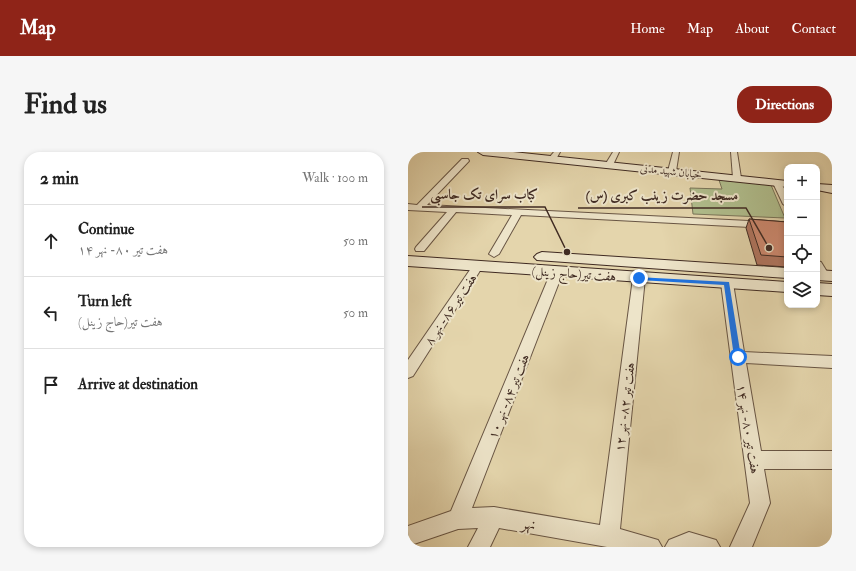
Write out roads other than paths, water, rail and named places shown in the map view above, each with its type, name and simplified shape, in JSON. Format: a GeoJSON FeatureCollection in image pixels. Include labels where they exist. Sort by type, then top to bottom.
{"type":"FeatureCollection","features":[{"type":"Feature","properties":{"kind":"main road","name":"خیابان شهید مدنی"},"geometry":{"type":"LineString","coordinates":[[483,152],[555,155],[609,165],[782,184]]}},
{"type":"Feature","properties":{"kind":"main road"},"geometry":{"type":"LineString","coordinates":[[820,188],[832,189]]}},
{"type":"Feature","properties":{"kind":"main road","name":"هفت تیر(حاج زینل)"},"geometry":{"type":"LineString","coordinates":[[414,248],[784,273]]}},
{"type":"Feature","properties":{"kind":"main road","name":"هفت تیر(حاج زینل)"},"geometry":{"type":"LineString","coordinates":[[408,261],[784,287]]}},
{"type":"Feature","properties":{"kind":"main road"},"geometry":{"type":"LineString","coordinates":[[821,276],[832,290]]}},
{"type":"Feature","properties":{"kind":"street"},"geometry":{"type":"LineString","coordinates":[[609,165],[616,152]]}},
{"type":"Feature","properties":{"kind":"street"},"geometry":{"type":"LineString","coordinates":[[672,171],[676,152]]}},
{"type":"Feature","properties":{"kind":"street"},"geometry":{"type":"LineString","coordinates":[[734,152],[737,178]]}},
{"type":"Feature","properties":{"kind":"street"},"geometry":{"type":"LineString","coordinates":[[420,208],[465,161]]}},
{"type":"Feature","properties":{"kind":"street"},"geometry":{"type":"LineString","coordinates":[[782,184],[786,200]]}},
{"type":"Feature","properties":{"kind":"street"},"geometry":{"type":"LineString","coordinates":[[408,207],[784,226]]}},
{"type":"Feature","properties":{"kind":"street"},"geometry":{"type":"LineString","coordinates":[[414,248],[454,209]]}},
{"type":"Feature","properties":{"kind":"street"},"geometry":{"type":"LineString","coordinates":[[494,254],[518,212]]}},
{"type":"Feature","properties":{"kind":"street","name":"هفت تیر ۸۶- نهر ۸"},"geometry":{"type":"LineString","coordinates":[[408,372],[478,266]]}},
{"type":"Feature","properties":{"kind":"street","name":"هفت تیر ۸۴- نهر ۱۰"},"geometry":{"type":"LineString","coordinates":[[458,519],[557,272]]}},
{"type":"Feature","properties":{"kind":"street","name":"هفت تیر ۸۲- نهر ۱۲"},"geometry":{"type":"LineString","coordinates":[[609,537],[639,278]]}},
{"type":"Feature","properties":{"kind":"street","name":"هفت تیر ۸۰- نهر ۱۴"},"geometry":{"type":"LineString","coordinates":[[727,283],[760,503],[741,547]]}},
{"type":"Feature","properties":{"kind":"street"},"geometry":{"type":"LineString","coordinates":[[738,357],[832,362]]}},
{"type":"Feature","properties":{"kind":"street"},"geometry":{"type":"LineString","coordinates":[[753,460],[832,460]]}},
{"type":"Feature","properties":{"kind":"street"},"geometry":{"type":"LineString","coordinates":[[480,547],[494,517]]}},
{"type":"Feature","properties":{"kind":"street","name":"نهر"},"geometry":{"type":"LineString","coordinates":[[408,536],[458,519],[494,517],[609,537],[651,547]]}},
{"type":"Feature","properties":{"kind":"street"},"geometry":{"type":"LineString","coordinates":[[684,546],[709,547]]}},
{"type":"Feature","properties":{"kind":"place","name":"(مسجد حضرت زینب کبری (س"},"geometry":{"type":"Point","coordinates":[769,248]}},
{"type":"Feature","properties":{"kind":"place","name":"کباب سرای تک جاسبی"},"geometry":{"type":"Point","coordinates":[567,252]}}]}
